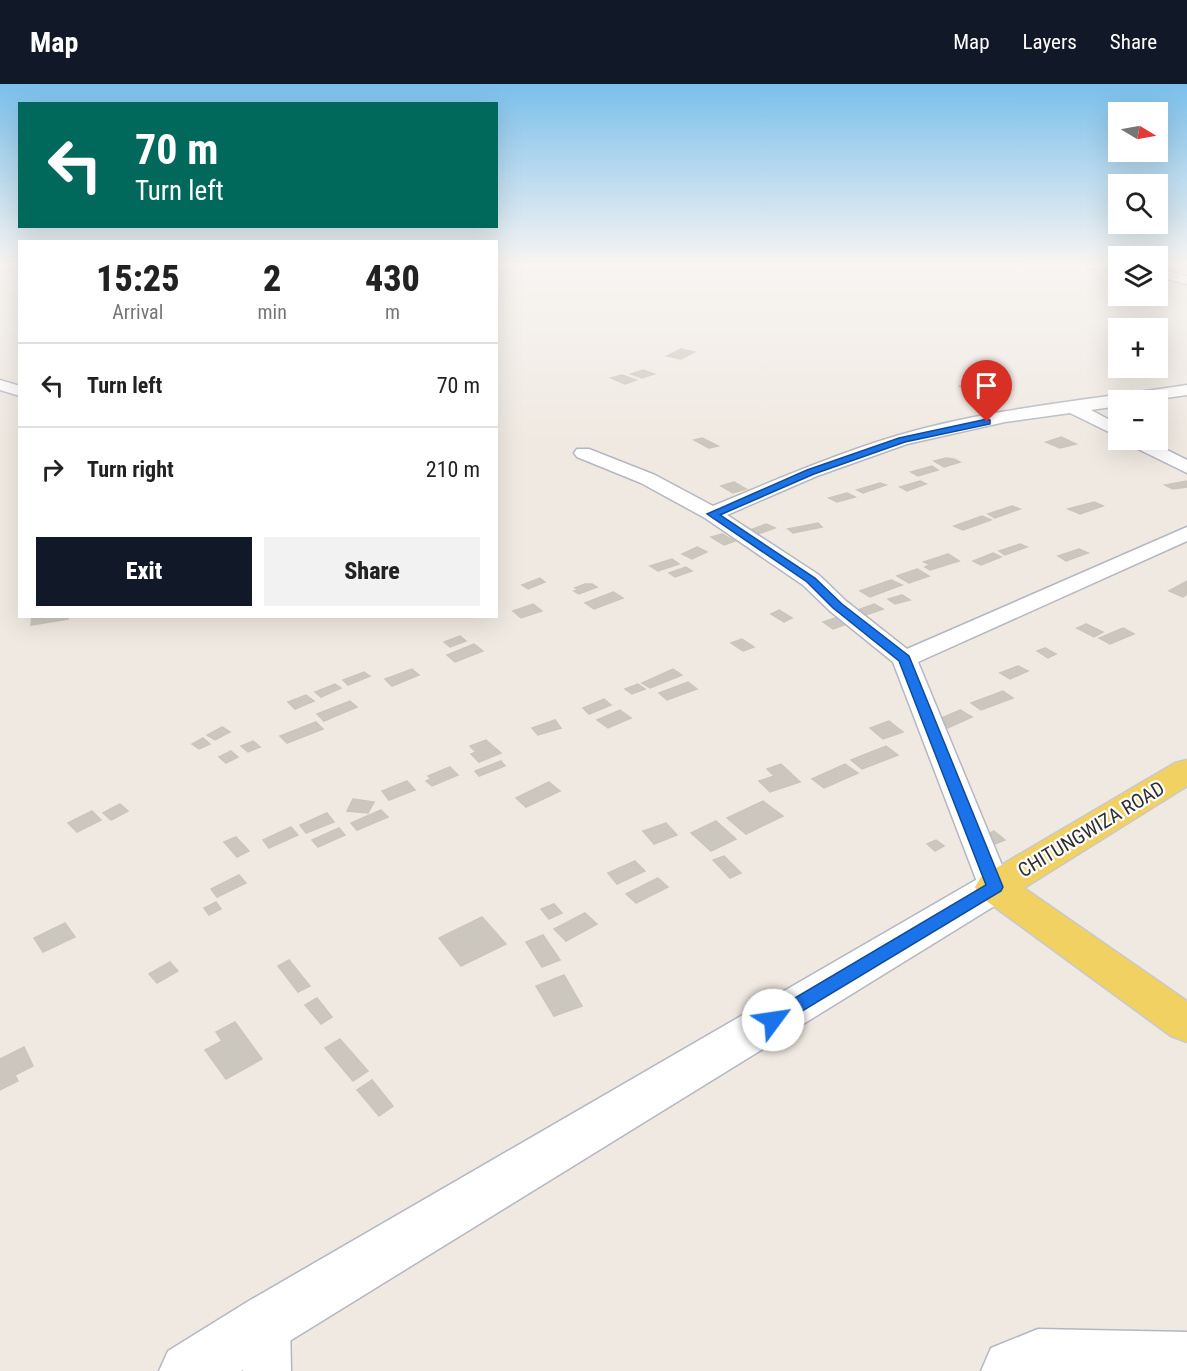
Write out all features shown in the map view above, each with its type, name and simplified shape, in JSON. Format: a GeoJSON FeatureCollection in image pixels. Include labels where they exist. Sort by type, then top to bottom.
{"type":"FeatureCollection","features":[{"type":"Feature","properties":{"kind":"main road","name":"CHITUNGWIZA ROAD"},"geometry":{"type":"LineString","coordinates":[[995,887],[1187,771]]}},
{"type":"Feature","properties":{"kind":"main road"},"geometry":{"type":"LineString","coordinates":[[188,1371],[995,887],[1187,1024]]}},
{"type":"Feature","properties":{"kind":"street"},"geometry":{"type":"LineString","coordinates":[[0,385],[18,390]]}},
{"type":"Feature","properties":{"kind":"street"},"geometry":{"type":"LineString","coordinates":[[1168,393],[1187,390]]}},
{"type":"Feature","properties":{"kind":"street"},"geometry":{"type":"LineString","coordinates":[[712,514],[810,472],[902,440],[1005,417],[1108,403]]}},
{"type":"Feature","properties":{"kind":"street"},"geometry":{"type":"LineString","coordinates":[[1074,408],[1108,426]]}},
{"type":"Feature","properties":{"kind":"street"},"geometry":{"type":"LineString","coordinates":[[1154,450],[1187,467]]}},
{"type":"Feature","properties":{"kind":"street"},"geometry":{"type":"LineString","coordinates":[[584,453],[648,479],[712,514],[811,580],[838,606],[904,659],[995,887]]}},
{"type":"Feature","properties":{"kind":"street"},"geometry":{"type":"LineString","coordinates":[[904,659],[1187,533]]}},
{"type":"Feature","properties":{"kind":"street"},"geometry":{"type":"LineString","coordinates":[[267,1322],[267,1371]]}},
{"type":"Feature","properties":{"kind":"street"},"geometry":{"type":"LineString","coordinates":[[1005,1371],[1008,1365],[1038,1352],[1187,1355]]}},
{"type":"Feature","properties":{"kind":"building"},"geometry":{"type":"Polygon","coordinates":[[[681,349],[694,352],[681,359],[667,356],[681,349]]]}},
{"type":"Feature","properties":{"kind":"building"},"geometry":{"type":"Polygon","coordinates":[[[643,370],[654,374],[642,378],[631,374],[643,370]]]}},
{"type":"Feature","properties":{"kind":"building"},"geometry":{"type":"Polygon","coordinates":[[[622,375],[636,380],[625,384],[611,378],[622,375]]]}},
{"type":"Feature","properties":{"kind":"building"},"geometry":{"type":"Polygon","coordinates":[[[974,383],[989,388],[964,389],[959,386],[974,383]]]}},
{"type":"Feature","properties":{"kind":"building"},"geometry":{"type":"Polygon","coordinates":[[[1061,437],[1076,444],[1060,448],[1046,442],[1061,437]]]}},
{"type":"Feature","properties":{"kind":"building"},"geometry":{"type":"Polygon","coordinates":[[[702,438],[718,446],[709,448],[694,440],[702,438]]]}},
{"type":"Feature","properties":{"kind":"building"},"geometry":{"type":"Polygon","coordinates":[[[946,458],[960,462],[944,467],[934,461],[946,458]]]}},
{"type":"Feature","properties":{"kind":"building"},"geometry":{"type":"Polygon","coordinates":[[[932,466],[938,470],[918,476],[911,472],[932,466]]]}},
{"type":"Feature","properties":{"kind":"building"},"geometry":{"type":"Polygon","coordinates":[[[920,481],[926,484],[907,491],[900,487],[920,481]]]}},
{"type":"Feature","properties":{"kind":"building"},"geometry":{"type":"Polygon","coordinates":[[[1187,481],[1187,487],[1173,489],[1165,485],[1187,481]]]}},
{"type":"Feature","properties":{"kind":"building"},"geometry":{"type":"Polygon","coordinates":[[[734,482],[746,489],[733,493],[721,486],[734,482]]]}},
{"type":"Feature","properties":{"kind":"building"},"geometry":{"type":"Polygon","coordinates":[[[880,483],[886,485],[863,493],[857,490],[880,483]]]}},
{"type":"Feature","properties":{"kind":"building"},"geometry":{"type":"Polygon","coordinates":[[[847,493],[855,497],[837,502],[829,498],[847,493]]]}},
{"type":"Feature","properties":{"kind":"building"},"geometry":{"type":"Polygon","coordinates":[[[1094,502],[1103,506],[1080,514],[1068,509],[1094,502]]]}},
{"type":"Feature","properties":{"kind":"building"},"geometry":{"type":"Polygon","coordinates":[[[1012,506],[1020,509],[995,518],[988,514],[1012,506]]]}},
{"type":"Feature","properties":{"kind":"building"},"geometry":{"type":"Polygon","coordinates":[[[982,516],[991,520],[963,530],[954,526],[982,516]]]}},
{"type":"Feature","properties":{"kind":"building"},"geometry":{"type":"Polygon","coordinates":[[[818,523],[822,527],[793,533],[788,529],[818,523]]]}},
{"type":"Feature","properties":{"kind":"building"},"geometry":{"type":"Polygon","coordinates":[[[766,524],[775,528],[758,534],[750,530],[766,524]]]}},
{"type":"Feature","properties":{"kind":"building"},"geometry":{"type":"Polygon","coordinates":[[[722,534],[735,541],[724,545],[711,537],[722,534]]]}},
{"type":"Feature","properties":{"kind":"building"},"geometry":{"type":"Polygon","coordinates":[[[1020,544],[1027,547],[1005,555],[999,551],[1020,544]]]}},
{"type":"Feature","properties":{"kind":"building"},"geometry":{"type":"Polygon","coordinates":[[[697,547],[707,552],[692,559],[682,554],[697,547]]]}},
{"type":"Feature","properties":{"kind":"building"},"geometry":{"type":"Polygon","coordinates":[[[1079,549],[1088,553],[1066,561],[1058,556],[1079,549]]]}},
{"type":"Feature","properties":{"kind":"building"},"geometry":{"type":"Polygon","coordinates":[[[993,553],[1001,557],[981,565],[973,561],[993,553]]]}},
{"type":"Feature","properties":{"kind":"building"},"geometry":{"type":"Polygon","coordinates":[[[948,554],[959,561],[930,570],[925,567],[930,565],[924,562],[948,554]]]}},
{"type":"Feature","properties":{"kind":"building"},"geometry":{"type":"Polygon","coordinates":[[[672,559],[679,564],[658,571],[650,566],[672,559]]]}},
{"type":"Feature","properties":{"kind":"building"},"geometry":{"type":"Polygon","coordinates":[[[686,567],[692,571],[675,577],[669,573],[686,567]]]}},
{"type":"Feature","properties":{"kind":"building"},"geometry":{"type":"Polygon","coordinates":[[[917,569],[929,576],[909,583],[897,576],[917,569]]]}},
{"type":"Feature","properties":{"kind":"building"},"geometry":{"type":"Polygon","coordinates":[[[540,578],[545,582],[528,589],[522,585],[540,578]]]}},
{"type":"Feature","properties":{"kind":"building"},"geometry":{"type":"Polygon","coordinates":[[[891,580],[902,585],[870,597],[860,591],[891,580]]]}},
{"type":"Feature","properties":{"kind":"building"},"geometry":{"type":"Polygon","coordinates":[[[1187,581],[1187,594],[1183,597],[1169,591],[1187,581]]]}},
{"type":"Feature","properties":{"kind":"building"},"geometry":{"type":"Polygon","coordinates":[[[585,584],[597,587],[579,594],[574,591],[578,590],[575,588],[585,584]]]}},
{"type":"Feature","properties":{"kind":"building"},"geometry":{"type":"Polygon","coordinates":[[[613,592],[623,598],[594,609],[585,603],[613,592]]]}},
{"type":"Feature","properties":{"kind":"building"},"geometry":{"type":"Polygon","coordinates":[[[902,595],[910,600],[895,604],[888,599],[902,595]]]}},
{"type":"Feature","properties":{"kind":"building"},"geometry":{"type":"Polygon","coordinates":[[[533,604],[542,611],[521,618],[513,611],[533,604]]]}},
{"type":"Feature","properties":{"kind":"building"},"geometry":{"type":"Polygon","coordinates":[[[874,604],[883,609],[866,615],[858,610],[874,604]]]}},
{"type":"Feature","properties":{"kind":"building"},"geometry":{"type":"Polygon","coordinates":[[[779,610],[792,618],[784,622],[771,614],[779,610]]]}},
{"type":"Feature","properties":{"kind":"building"},"geometry":{"type":"Polygon","coordinates":[[[838,617],[847,624],[833,629],[823,622],[838,617]]]}},
{"type":"Feature","properties":{"kind":"building"},"geometry":{"type":"Polygon","coordinates":[[[32,618],[68,618],[68,619],[31,625],[32,618]]]}},
{"type":"Feature","properties":{"kind":"building"},"geometry":{"type":"Polygon","coordinates":[[[1086,624],[1103,632],[1094,637],[1077,628],[1086,624]]]}},
{"type":"Feature","properties":{"kind":"building"},"geometry":{"type":"Polygon","coordinates":[[[1123,628],[1134,634],[1110,644],[1099,638],[1123,628]]]}},
{"type":"Feature","properties":{"kind":"building"},"geometry":{"type":"Polygon","coordinates":[[[460,636],[466,641],[450,647],[444,642],[460,636]]]}},
{"type":"Feature","properties":{"kind":"building"},"geometry":{"type":"Polygon","coordinates":[[[742,639],[754,647],[743,651],[731,643],[742,639]]]}},
{"type":"Feature","properties":{"kind":"building"},"geometry":{"type":"Polygon","coordinates":[[[474,644],[483,651],[455,662],[447,655],[474,644]]]}},
{"type":"Feature","properties":{"kind":"building"},"geometry":{"type":"Polygon","coordinates":[[[1045,648],[1056,654],[1048,658],[1037,651],[1045,648]]]}},
{"type":"Feature","properties":{"kind":"building"},"geometry":{"type":"Polygon","coordinates":[[[1018,666],[1028,671],[1010,679],[1000,673],[1018,666]]]}},
{"type":"Feature","properties":{"kind":"building"},"geometry":{"type":"Polygon","coordinates":[[[412,669],[419,675],[392,686],[385,679],[412,669]]]}},
{"type":"Feature","properties":{"kind":"building"},"geometry":{"type":"Polygon","coordinates":[[[673,669],[682,675],[650,688],[642,683],[673,669]]]}},
{"type":"Feature","properties":{"kind":"building"},"geometry":{"type":"Polygon","coordinates":[[[364,672],[370,676],[348,685],[343,680],[364,672]]]}},
{"type":"Feature","properties":{"kind":"building"},"geometry":{"type":"Polygon","coordinates":[[[688,682],[697,689],[667,700],[659,693],[688,682]]]}},
{"type":"Feature","properties":{"kind":"building"},"geometry":{"type":"Polygon","coordinates":[[[335,684],[341,688],[321,697],[315,692],[335,684]]]}},
{"type":"Feature","properties":{"kind":"building"},"geometry":{"type":"Polygon","coordinates":[[[638,684],[645,689],[632,694],[625,689],[638,684]]]}},
{"type":"Feature","properties":{"kind":"building"},"geometry":{"type":"Polygon","coordinates":[[[1003,691],[1013,698],[981,710],[971,703],[1003,691]]]}},
{"type":"Feature","properties":{"kind":"building"},"geometry":{"type":"Polygon","coordinates":[[[306,695],[314,701],[295,709],[288,702],[306,695]]]}},
{"type":"Feature","properties":{"kind":"building"},"geometry":{"type":"Polygon","coordinates":[[[604,699],[611,705],[589,714],[583,708],[604,699]]]}},
{"type":"Feature","properties":{"kind":"building"},"geometry":{"type":"Polygon","coordinates":[[[350,701],[357,707],[324,721],[317,714],[350,701]]]}},
{"type":"Feature","properties":{"kind":"building"},"geometry":{"type":"Polygon","coordinates":[[[620,710],[631,718],[608,728],[597,720],[620,710]]]}},
{"type":"Feature","properties":{"kind":"building"},"geometry":{"type":"Polygon","coordinates":[[[960,710],[972,717],[948,728],[937,720],[960,710]]]}},
{"type":"Feature","properties":{"kind":"building"},"geometry":{"type":"Polygon","coordinates":[[[555,720],[561,728],[538,735],[532,728],[555,720]]]}},
{"type":"Feature","properties":{"kind":"building"},"geometry":{"type":"Polygon","coordinates":[[[889,721],[903,732],[883,739],[870,728],[889,721]]]}},
{"type":"Feature","properties":{"kind":"building"},"geometry":{"type":"Polygon","coordinates":[[[316,722],[323,729],[287,743],[280,736],[316,722]]]}},
{"type":"Feature","properties":{"kind":"building"},"geometry":{"type":"Polygon","coordinates":[[[222,727],[230,732],[215,740],[207,735],[222,727]]]}},
{"type":"Feature","properties":{"kind":"building"},"geometry":{"type":"Polygon","coordinates":[[[203,738],[210,744],[199,749],[192,744],[203,738]]]}},
{"type":"Feature","properties":{"kind":"building"},"geometry":{"type":"Polygon","coordinates":[[[486,740],[501,753],[479,762],[471,754],[476,752],[470,746],[486,740]]]}},
{"type":"Feature","properties":{"kind":"building"},"geometry":{"type":"Polygon","coordinates":[[[253,741],[260,747],[248,752],[241,746],[253,741]]]}},
{"type":"Feature","properties":{"kind":"building"},"geometry":{"type":"Polygon","coordinates":[[[886,746],[898,755],[862,769],[851,760],[886,746]]]}},
{"type":"Feature","properties":{"kind":"building"},"geometry":{"type":"Polygon","coordinates":[[[231,751],[238,757],[226,763],[219,757],[231,751]]]}},
{"type":"Feature","properties":{"kind":"building"},"geometry":{"type":"Polygon","coordinates":[[[501,761],[505,766],[479,776],[475,771],[501,761]]]}},
{"type":"Feature","properties":{"kind":"building"},"geometry":{"type":"Polygon","coordinates":[[[781,764],[800,782],[770,792],[759,781],[774,776],[767,769],[781,764]]]}},
{"type":"Feature","properties":{"kind":"building"},"geometry":{"type":"Polygon","coordinates":[[[845,764],[858,773],[824,788],[812,779],[845,764]]]}},
{"type":"Feature","properties":{"kind":"building"},"geometry":{"type":"Polygon","coordinates":[[[450,767],[458,775],[432,786],[426,781],[431,779],[428,776],[450,767]]]}},
{"type":"Feature","properties":{"kind":"building"},"geometry":{"type":"Polygon","coordinates":[[[407,781],[415,790],[389,800],[382,791],[407,781]]]}},
{"type":"Feature","properties":{"kind":"building"},"geometry":{"type":"Polygon","coordinates":[[[549,782],[560,791],[526,807],[516,798],[549,782]]]}},
{"type":"Feature","properties":{"kind":"building"},"geometry":{"type":"Polygon","coordinates":[[[353,799],[374,802],[368,813],[347,811],[353,799]]]}},
{"type":"Feature","properties":{"kind":"building"},"geometry":{"type":"Polygon","coordinates":[[[763,801],[783,816],[746,834],[727,818],[763,801]]]}},
{"type":"Feature","properties":{"kind":"building"},"geometry":{"type":"Polygon","coordinates":[[[120,804],[128,811],[111,820],[103,813],[120,804]]]}},
{"type":"Feature","properties":{"kind":"building"},"geometry":{"type":"Polygon","coordinates":[[[381,810],[388,817],[357,830],[351,823],[381,810]]]}},
{"type":"Feature","properties":{"kind":"building"},"geometry":{"type":"Polygon","coordinates":[[[92,811],[101,820],[77,832],[68,823],[92,811]]]}},
{"type":"Feature","properties":{"kind":"building"},"geometry":{"type":"Polygon","coordinates":[[[327,813],[334,822],[306,833],[300,825],[327,813]]]}},
{"type":"Feature","properties":{"kind":"building"},"geometry":{"type":"Polygon","coordinates":[[[716,821],[736,839],[711,851],[691,833],[716,821]]]}},
{"type":"Feature","properties":{"kind":"building"},"geometry":{"type":"Polygon","coordinates":[[[666,823],[677,835],[654,844],[643,831],[666,823]]]}},
{"type":"Feature","properties":{"kind":"building"},"geometry":{"type":"Polygon","coordinates":[[[291,827],[298,835],[269,848],[263,840],[291,827]]]}},
{"type":"Feature","properties":{"kind":"building"},"geometry":{"type":"Polygon","coordinates":[[[339,828],[345,835],[318,847],[312,840],[339,828]]]}},
{"type":"Feature","properties":{"kind":"building"},"geometry":{"type":"Polygon","coordinates":[[[994,831],[1005,840],[995,844],[984,836],[994,831]]]}},
{"type":"Feature","properties":{"kind":"building"},"geometry":{"type":"Polygon","coordinates":[[[236,837],[249,851],[237,857],[224,842],[236,837]]]}},
{"type":"Feature","properties":{"kind":"building"},"geometry":{"type":"Polygon","coordinates":[[[936,840],[944,846],[935,851],[927,844],[936,840]]]}},
{"type":"Feature","properties":{"kind":"building"},"geometry":{"type":"Polygon","coordinates":[[[724,856],[741,873],[730,878],[713,860],[724,856]]]}},
{"type":"Feature","properties":{"kind":"building"},"geometry":{"type":"Polygon","coordinates":[[[635,861],[645,871],[617,884],[608,873],[635,861]]]}},
{"type":"Feature","properties":{"kind":"building"},"geometry":{"type":"Polygon","coordinates":[[[239,875],[246,883],[217,897],[211,889],[239,875]]]}},
{"type":"Feature","properties":{"kind":"building"},"geometry":{"type":"Polygon","coordinates":[[[658,878],[668,887],[636,903],[626,894],[658,878]]]}},
{"type":"Feature","properties":{"kind":"building"},"geometry":{"type":"Polygon","coordinates":[[[216,902],[221,909],[209,915],[204,908],[216,902]]]}},
{"type":"Feature","properties":{"kind":"building"},"geometry":{"type":"Polygon","coordinates":[[[554,904],[562,913],[549,919],[541,909],[554,904]]]}},
{"type":"Feature","properties":{"kind":"building"},"geometry":{"type":"Polygon","coordinates":[[[585,913],[597,924],[566,941],[554,929],[585,913]]]}},
{"type":"Feature","properties":{"kind":"building"},"geometry":{"type":"Polygon","coordinates":[[[482,917],[506,944],[461,966],[439,938],[482,917]]]}},
{"type":"Feature","properties":{"kind":"building"},"geometry":{"type":"Polygon","coordinates":[[[65,923],[75,937],[43,952],[34,938],[65,923]]]}},
{"type":"Feature","properties":{"kind":"building"},"geometry":{"type":"Polygon","coordinates":[[[543,935],[560,960],[542,967],[526,942],[543,935]]]}},
{"type":"Feature","properties":{"kind":"building"},"geometry":{"type":"Polygon","coordinates":[[[289,960],[310,986],[298,992],[278,966],[289,960]]]}},
{"type":"Feature","properties":{"kind":"building"},"geometry":{"type":"Polygon","coordinates":[[[170,962],[178,971],[157,983],[149,974],[170,962]]]}},
{"type":"Feature","properties":{"kind":"building"},"geometry":{"type":"Polygon","coordinates":[[[564,975],[582,1006],[554,1016],[536,986],[564,975]]]}},
{"type":"Feature","properties":{"kind":"building"},"geometry":{"type":"Polygon","coordinates":[[[317,998],[332,1017],[321,1024],[305,1005],[317,998]]]}},
{"type":"Feature","properties":{"kind":"building"},"geometry":{"type":"Polygon","coordinates":[[[235,1022],[262,1059],[226,1079],[205,1050],[222,1041],[216,1032],[235,1022]]]}},
{"type":"Feature","properties":{"kind":"building"},"geometry":{"type":"Polygon","coordinates":[[[340,1039],[368,1071],[353,1081],[325,1048],[340,1039]]]}},
{"type":"Feature","properties":{"kind":"building"},"geometry":{"type":"Polygon","coordinates":[[[24,1047],[33,1066],[15,1075],[18,1081],[0,1090],[0,1059],[24,1047]]]}},
{"type":"Feature","properties":{"kind":"building"},"geometry":{"type":"Polygon","coordinates":[[[372,1080],[393,1106],[379,1116],[357,1090],[372,1080]]]}},
{"type":"Feature","properties":{"kind":"route"},"geometry":{"type":"LineString","coordinates":[[773,1020],[995,887],[904,659],[838,606],[811,580],[712,514],[810,472],[902,440],[987,422]]}}]}
